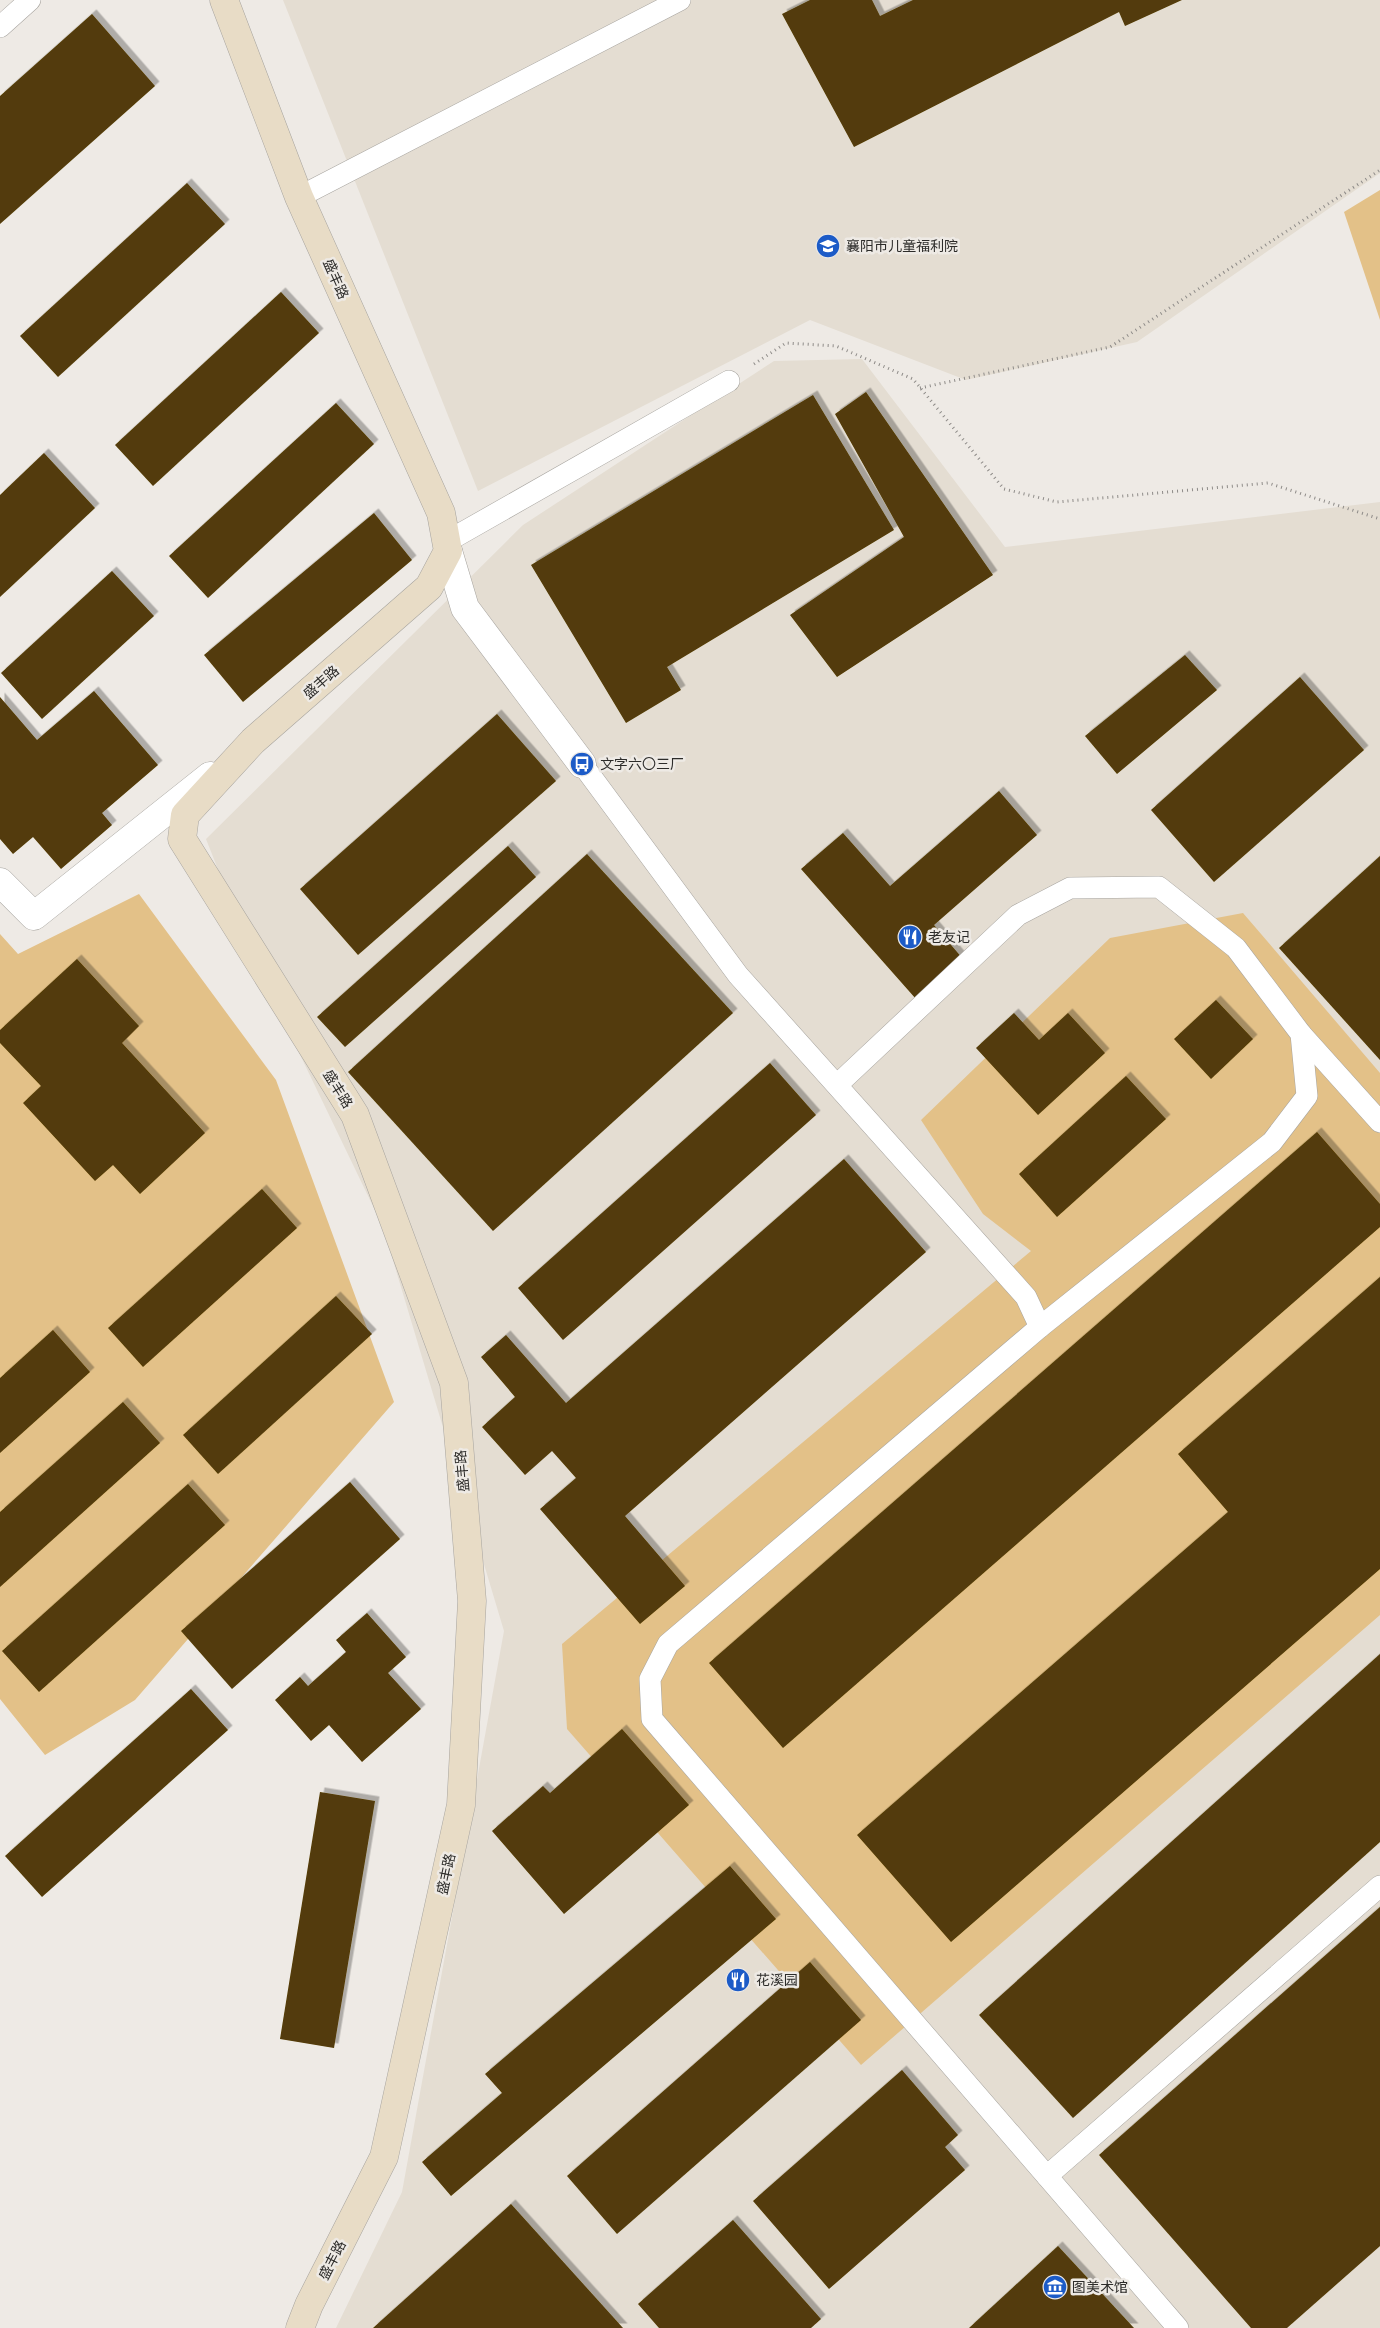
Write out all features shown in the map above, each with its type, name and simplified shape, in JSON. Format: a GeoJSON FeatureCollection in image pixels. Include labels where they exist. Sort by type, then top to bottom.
{"type":"FeatureCollection","features":[{"type":"Feature","properties":{"kind":"street","name":"盛丰路"},"geometry":{"type":"LineString","coordinates":[[224,0],[299,197],[441,513],[447,547],[429,587],[253,741],[185,815],[182,839],[355,1116],[454,1383],[472,1601],[461,1805],[384,2156],[309,2305],[300,2328]]}},
{"type":"Feature","properties":{"kind":"street"},"geometry":{"type":"LineString","coordinates":[[447,547],[465,608],[582,764]]}},
{"type":"Feature","properties":{"kind":"street"},"geometry":{"type":"LineString","coordinates":[[0,882],[34,916],[253,741]]}},
{"type":"Feature","properties":{"kind":"lane"},"geometry":{"type":"LineString","coordinates":[[0,27],[30,0]]}},
{"type":"Feature","properties":{"kind":"lane"},"geometry":{"type":"LineString","coordinates":[[299,197],[680,0]]}},
{"type":"Feature","properties":{"kind":"lane"},"geometry":{"type":"LineString","coordinates":[[447,547],[728,380]]}},
{"type":"Feature","properties":{"kind":"lane"},"geometry":{"type":"LineString","coordinates":[[582,764],[738,975],[1026,1296],[1040,1327]]}},
{"type":"Feature","properties":{"kind":"lane"},"geometry":{"type":"LineString","coordinates":[[837,1086],[1018,915],[1070,888],[1159,887],[1236,948],[1301,1034],[1380,1122]]}},
{"type":"Feature","properties":{"kind":"lane"},"geometry":{"type":"LineString","coordinates":[[1178,2328],[652,1719],[650,1679],[668,1644],[1040,1327],[1272,1142],[1307,1096],[1301,1034]]}},
{"type":"Feature","properties":{"kind":"lane"},"geometry":{"type":"LineString","coordinates":[[1047,2176],[1380,1886]]}},
{"type":"Feature","properties":{"kind":"path"},"geometry":{"type":"LineString","coordinates":[[920,388],[1110,347],[1380,170]]}},
{"type":"Feature","properties":{"kind":"path"},"geometry":{"type":"LineString","coordinates":[[728,380],[786,343],[836,346],[913,379],[1004,489],[1057,502],[1268,483],[1380,519]]}},
{"type":"Feature","properties":{"kind":"shaded area","name":"襄阳市儿童福利院"},"geometry":{"type":"Polygon","coordinates":[[[283,0],[1380,0],[1380,173],[1137,342],[966,380],[810,320],[478,491],[283,0]]]}},
{"type":"Feature","properties":{"kind":"shaded area"},"geometry":{"type":"Polygon","coordinates":[[[1380,190],[1380,320],[1344,212],[1380,190]]]}},
{"type":"Feature","properties":{"kind":"shaded area"},"geometry":{"type":"Polygon","coordinates":[[[862,359],[1005,547],[1380,502],[1380,2328],[336,2328],[402,2192],[504,1631],[383,1227],[251,953],[206,839],[523,525],[774,361],[862,359]]]}},
{"type":"Feature","properties":{"kind":"shaded area"},"geometry":{"type":"Polygon","coordinates":[[[139,894],[276,1080],[394,1402],[135,1700],[45,1755],[0,1699],[0,934],[18,954],[139,894]]]}},
{"type":"Feature","properties":{"kind":"shaded area"},"geometry":{"type":"Polygon","coordinates":[[[1243,913],[1380,1073],[1380,1615],[861,2065],[567,1729],[562,1644],[1031,1251],[983,1214],[921,1120],[1110,938],[1243,913]]]}},
{"type":"Feature","properties":{"kind":"building"},"geometry":{"type":"Polygon","coordinates":[[[810,0],[872,0],[880,16],[913,0],[1182,0],[1125,26],[1119,12],[854,147],[782,14],[810,0]]]}},
{"type":"Feature","properties":{"kind":"building"},"geometry":{"type":"Polygon","coordinates":[[[92,14],[155,86],[0,224],[0,96],[92,14]]]}},
{"type":"Feature","properties":{"kind":"building"},"geometry":{"type":"Polygon","coordinates":[[[187,183],[225,224],[58,377],[20,336],[187,183]]]}},
{"type":"Feature","properties":{"kind":"building"},"geometry":{"type":"Polygon","coordinates":[[[281,292],[319,333],[153,486],[115,445],[281,292]]]}},
{"type":"Feature","properties":{"kind":"building"},"geometry":{"type":"Polygon","coordinates":[[[866,392],[993,575],[837,677],[790,615],[904,537],[835,414],[866,392]]]}},
{"type":"Feature","properties":{"kind":"building"},"geometry":{"type":"Polygon","coordinates":[[[813,395],[894,530],[667,667],[681,690],[626,723],[531,565],[813,395]]]}},
{"type":"Feature","properties":{"kind":"building"},"geometry":{"type":"Polygon","coordinates":[[[336,403],[374,444],[208,598],[169,556],[336,403]]]}},
{"type":"Feature","properties":{"kind":"building"},"geometry":{"type":"Polygon","coordinates":[[[44,453],[95,508],[0,597],[0,495],[44,453]]]}},
{"type":"Feature","properties":{"kind":"building"},"geometry":{"type":"Polygon","coordinates":[[[374,513],[412,560],[243,702],[204,655],[374,513]]]}},
{"type":"Feature","properties":{"kind":"building"},"geometry":{"type":"Polygon","coordinates":[[[112,571],[154,616],[42,719],[1,673],[112,571]]]}},
{"type":"Feature","properties":{"kind":"building"},"geometry":{"type":"Polygon","coordinates":[[[1185,655],[1217,690],[1117,774],[1085,736],[1185,655]]]}},
{"type":"Feature","properties":{"kind":"building"},"geometry":{"type":"Polygon","coordinates":[[[1300,677],[1364,750],[1214,882],[1151,810],[1300,677]]]}},
{"type":"Feature","properties":{"kind":"building"},"geometry":{"type":"Polygon","coordinates":[[[94,691],[158,765],[102,813],[112,825],[61,869],[33,837],[13,854],[0,839],[0,697],[37,740],[94,691]]]}},
{"type":"Feature","properties":{"kind":"building"},"geometry":{"type":"Polygon","coordinates":[[[497,714],[556,781],[358,955],[300,889],[497,714]]]}},
{"type":"Feature","properties":{"kind":"building"},"geometry":{"type":"Polygon","coordinates":[[[999,791],[1037,835],[934,925],[963,959],[916,999],[801,869],[843,833],[890,886],[999,791]]]}},
{"type":"Feature","properties":{"kind":"building"},"geometry":{"type":"Polygon","coordinates":[[[508,846],[536,877],[345,1047],[317,1017],[508,846]]]}},
{"type":"Feature","properties":{"kind":"building"},"geometry":{"type":"Polygon","coordinates":[[[587,854],[733,1013],[493,1231],[348,1072],[587,854]]]}},
{"type":"Feature","properties":{"kind":"building"},"geometry":{"type":"Polygon","coordinates":[[[1380,856],[1380,1060],[1279,948],[1380,856]]]}},
{"type":"Feature","properties":{"kind":"building"},"geometry":{"type":"Polygon","coordinates":[[[77,959],[139,1026],[122,1043],[205,1133],[140,1194],[113,1165],[95,1181],[23,1103],[41,1086],[0,1043],[0,1030],[77,959]]]}},
{"type":"Feature","properties":{"kind":"building"},"geometry":{"type":"Polygon","coordinates":[[[1216,1000],[1253,1039],[1211,1079],[1174,1039],[1216,1000]]]}},
{"type":"Feature","properties":{"kind":"building"},"geometry":{"type":"Polygon","coordinates":[[[1014,1013],[1039,1040],[1068,1013],[1105,1053],[1038,1115],[976,1048],[1014,1013]]]}},
{"type":"Feature","properties":{"kind":"building"},"geometry":{"type":"Polygon","coordinates":[[[770,1063],[816,1115],[563,1340],[518,1288],[770,1063]]]}},
{"type":"Feature","properties":{"kind":"building"},"geometry":{"type":"Polygon","coordinates":[[[1126,1076],[1166,1119],[1057,1217],[1019,1174],[1126,1076]]]}},
{"type":"Feature","properties":{"kind":"building"},"geometry":{"type":"Polygon","coordinates":[[[1317,1132],[1380,1204],[1380,1227],[783,1748],[709,1663],[1317,1132]]]}},
{"type":"Feature","properties":{"kind":"building"},"geometry":{"type":"Polygon","coordinates":[[[844,1159],[926,1252],[625,1516],[685,1586],[640,1624],[540,1509],[576,1478],[552,1451],[525,1475],[482,1427],[515,1397],[481,1357],[506,1335],[566,1403],[844,1159]]]}},
{"type":"Feature","properties":{"kind":"building"},"geometry":{"type":"Polygon","coordinates":[[[262,1189],[297,1228],[143,1367],[108,1328],[262,1189]]]}},
{"type":"Feature","properties":{"kind":"building"},"geometry":{"type":"Polygon","coordinates":[[[1380,1277],[1380,1569],[951,1942],[857,1835],[1228,1512],[1178,1454],[1380,1277]]]}},
{"type":"Feature","properties":{"kind":"building"},"geometry":{"type":"Polygon","coordinates":[[[336,1296],[372,1334],[218,1474],[183,1435],[336,1296]]]}},
{"type":"Feature","properties":{"kind":"building"},"geometry":{"type":"Polygon","coordinates":[[[53,1330],[90,1372],[0,1453],[0,1378],[53,1330]]]}},
{"type":"Feature","properties":{"kind":"building"},"geometry":{"type":"Polygon","coordinates":[[[123,1402],[160,1443],[0,1587],[0,1512],[123,1402]]]}},
{"type":"Feature","properties":{"kind":"building"},"geometry":{"type":"Polygon","coordinates":[[[350,1482],[400,1539],[232,1689],[181,1631],[350,1482]]]}},
{"type":"Feature","properties":{"kind":"building"},"geometry":{"type":"Polygon","coordinates":[[[188,1484],[225,1525],[39,1692],[2,1651],[188,1484]]]}},
{"type":"Feature","properties":{"kind":"building"},"geometry":{"type":"Polygon","coordinates":[[[367,1613],[406,1657],[388,1673],[421,1709],[362,1762],[329,1725],[311,1741],[275,1700],[300,1677],[308,1686],[346,1652],[336,1640],[367,1613]]]}},
{"type":"Feature","properties":{"kind":"building"},"geometry":{"type":"Polygon","coordinates":[[[1380,1654],[1380,1842],[1073,2118],[979,2015],[1380,1654]]]}},
{"type":"Feature","properties":{"kind":"building"},"geometry":{"type":"Polygon","coordinates":[[[191,1689],[228,1730],[42,1897],[5,1856],[191,1689]]]}},
{"type":"Feature","properties":{"kind":"building"},"geometry":{"type":"Polygon","coordinates":[[[622,1729],[689,1805],[564,1914],[492,1831],[543,1786],[550,1793],[622,1729]]]}},
{"type":"Feature","properties":{"kind":"building"},"geometry":{"type":"Polygon","coordinates":[[[320,1792],[375,1801],[334,2048],[280,2039],[320,1792]]]}},
{"type":"Feature","properties":{"kind":"building"},"geometry":{"type":"Polygon","coordinates":[[[730,1866],[776,1919],[451,2196],[422,2162],[502,2093],[485,2074],[730,1866]]]}},
{"type":"Feature","properties":{"kind":"building"},"geometry":{"type":"Polygon","coordinates":[[[1380,1907],[1380,2246],[1287,2328],[1251,2328],[1099,2155],[1380,1907]]]}},
{"type":"Feature","properties":{"kind":"building"},"geometry":{"type":"Polygon","coordinates":[[[810,1962],[861,2020],[617,2234],[567,2176],[810,1962]]]}},
{"type":"Feature","properties":{"kind":"building"},"geometry":{"type":"Polygon","coordinates":[[[902,2070],[958,2135],[945,2147],[965,2170],[829,2289],[753,2201],[902,2070]]]}},
{"type":"Feature","properties":{"kind":"building"},"geometry":{"type":"Polygon","coordinates":[[[511,2204],[623,2328],[373,2328],[511,2204]]]}},
{"type":"Feature","properties":{"kind":"building"},"geometry":{"type":"Polygon","coordinates":[[[733,2220],[821,2319],[811,2328],[659,2328],[638,2304],[733,2220]]]}},
{"type":"Feature","properties":{"kind":"building","name":"图美术馆"},"geometry":{"type":"Polygon","coordinates":[[[1058,2246],[1134,2328],[969,2328],[1058,2246]]]}},
{"type":"Feature","properties":{"kind":"place","name":"襄阳市儿童福利院"},"geometry":{"type":"Point","coordinates":[828,246]}},
{"type":"Feature","properties":{"kind":"place","name":"文字六〇三厂"},"geometry":{"type":"Point","coordinates":[582,764]}},
{"type":"Feature","properties":{"kind":"place","name":"老友记"},"geometry":{"type":"Point","coordinates":[910,937]}},
{"type":"Feature","properties":{"kind":"place","name":"花溪园"},"geometry":{"type":"Point","coordinates":[738,1980]}},
{"type":"Feature","properties":{"kind":"place","name":"图美术馆"},"geometry":{"type":"Point","coordinates":[1055,2287]}}]}
